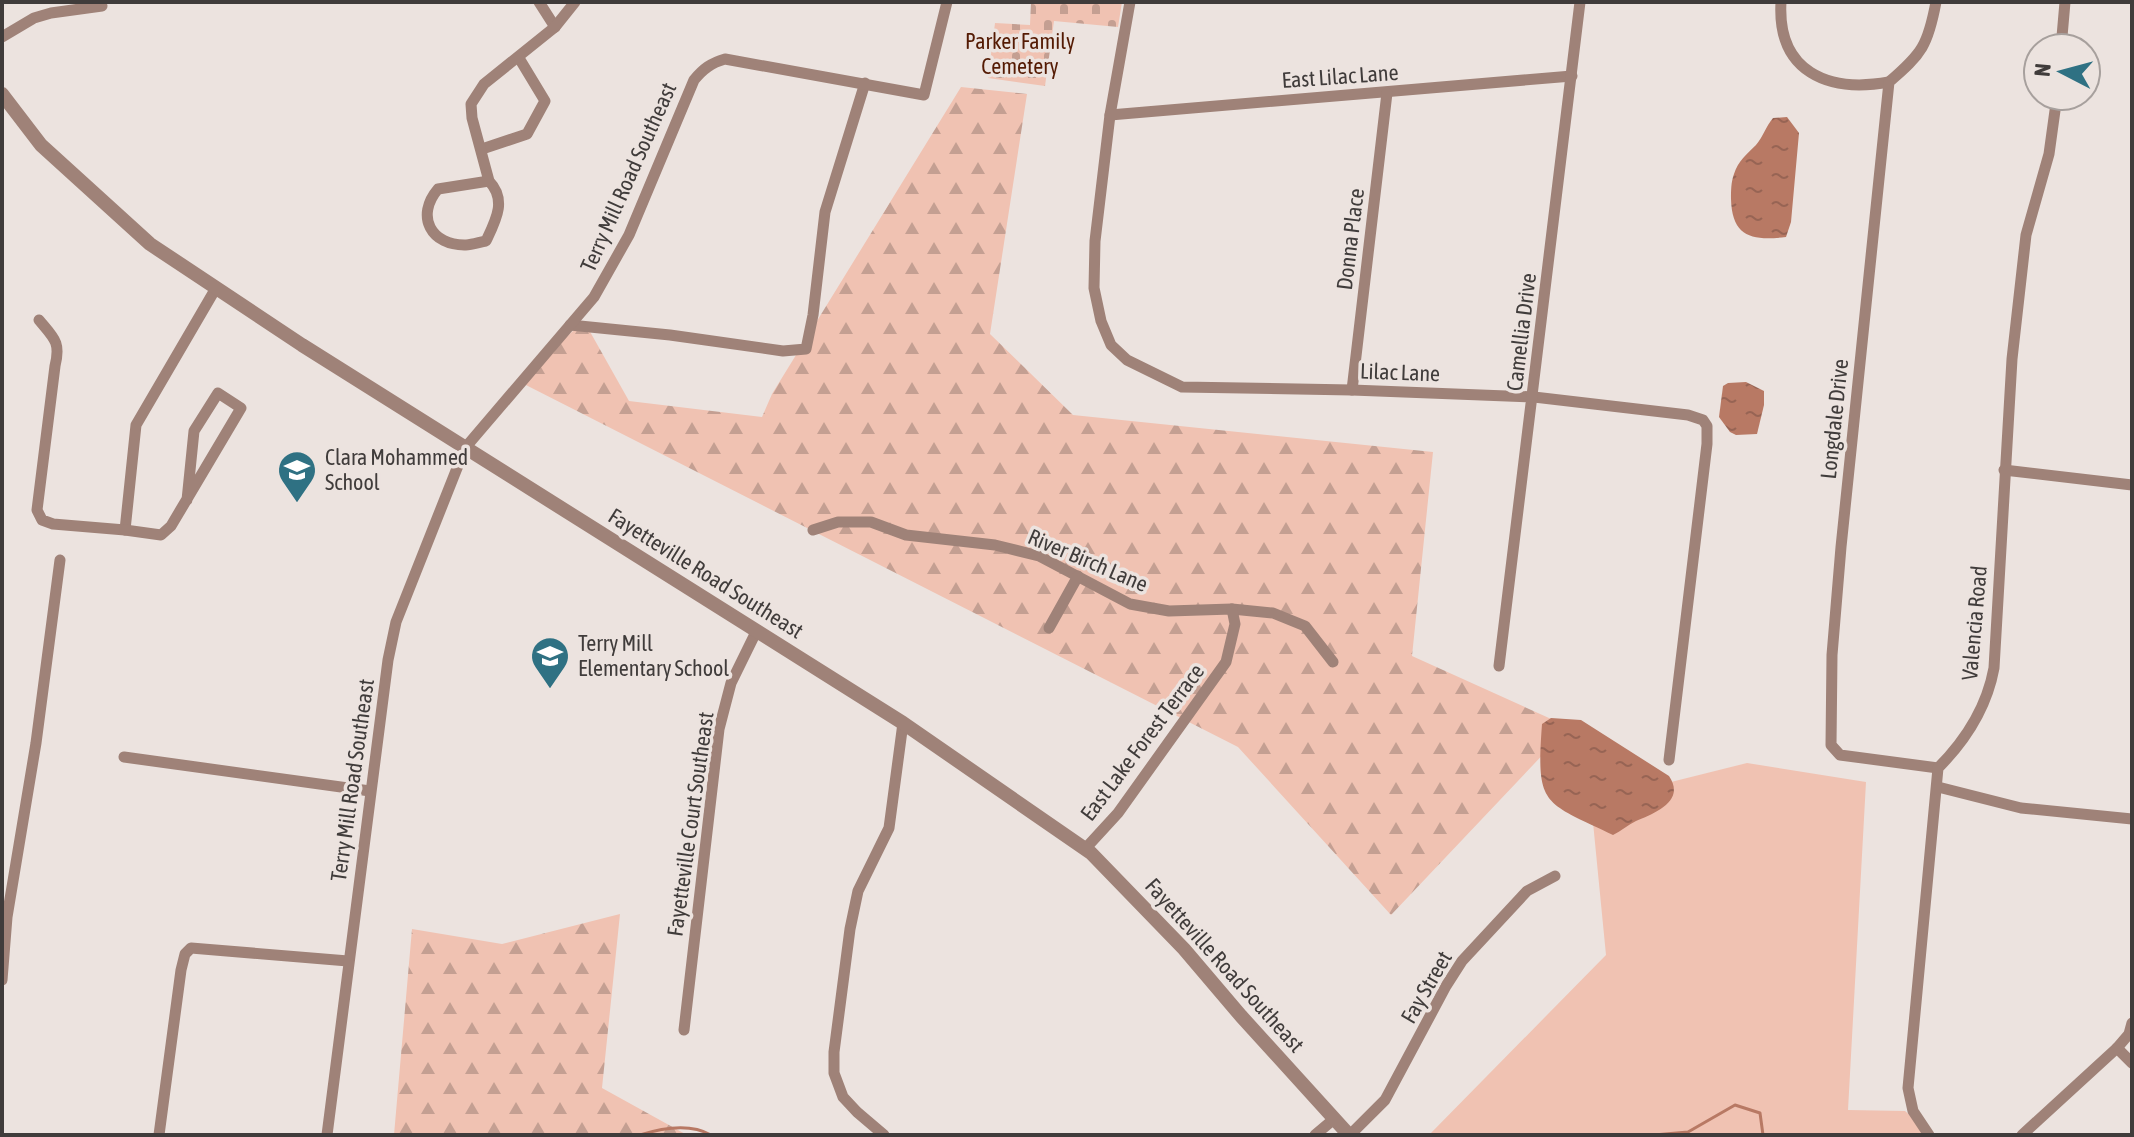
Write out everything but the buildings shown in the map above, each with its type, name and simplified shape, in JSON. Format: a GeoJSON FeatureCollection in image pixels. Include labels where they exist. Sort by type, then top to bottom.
{"type":"FeatureCollection","features":[{"type":"Feature","properties":{"kind":"street"},"geometry":{"type":"LineString","coordinates":[[539,2],[555,27]]}},
{"type":"Feature","properties":{"kind":"street"},"geometry":{"type":"LineString","coordinates":[[489,181],[438,189],[431,196],[425,216],[431,230],[449,242],[465,245],[486,241],[500,207],[496,188],[489,181],[471,104],[484,84],[555,27],[575,2]]}},
{"type":"Feature","properties":{"kind":"street","name":"Terry Mill Road Southeast"},"geometry":{"type":"LineString","coordinates":[[327,1135],[388,660],[396,622],[465,448],[594,297],[629,235],[694,80],[701,71],[725,59],[924,95],[947,2]]}},
{"type":"Feature","properties":{"kind":"street","name":"Lilac Lane"},"geometry":{"type":"LineString","coordinates":[[1130,2],[1110,115],[1095,241],[1094,288],[1101,321],[1111,345],[1127,360],[1182,387],[1534,397],[1688,415],[1703,420],[1707,426],[1707,444],[1669,760]]}},
{"type":"Feature","properties":{"kind":"street","name":"Camellia Drive"},"geometry":{"type":"LineString","coordinates":[[1499,666],[1580,2]]}},
{"type":"Feature","properties":{"kind":"street"},"geometry":{"type":"LineString","coordinates":[[1781,2],[1780,20],[1789,51],[1817,77],[1852,86],[1889,82],[1916,59],[1930,34],[1936,2]]}},
{"type":"Feature","properties":{"kind":"street"},"geometry":{"type":"LineString","coordinates":[[2062,32],[2065,2]]}},
{"type":"Feature","properties":{"kind":"street"},"geometry":{"type":"LineString","coordinates":[[2,37],[43,15],[102,6]]}},
{"type":"Feature","properties":{"kind":"street"},"geometry":{"type":"LineString","coordinates":[[482,149],[527,134],[545,101],[519,58]]}},
{"type":"Feature","properties":{"kind":"street","name":"East Lilac Lane"},"geometry":{"type":"LineString","coordinates":[[1110,115],[1572,76]]}},
{"type":"Feature","properties":{"kind":"street","name":"Longdale Drive"},"geometry":{"type":"LineString","coordinates":[[1889,82],[1840,563],[1832,655],[1831,745],[1840,755],[1938,768]]}},
{"type":"Feature","properties":{"kind":"street"},"geometry":{"type":"LineString","coordinates":[[570,325],[783,351],[806,349],[825,212],[865,83]]}},
{"type":"Feature","properties":{"kind":"street","name":"Donna Place"},"geometry":{"type":"LineString","coordinates":[[1352,390],[1387,93]]}},
{"type":"Feature","properties":{"kind":"street","name":"Fayetteville Road Southeast"},"geometry":{"type":"LineString","coordinates":[[2,94],[41,145],[150,244],[465,448],[903,723],[1085,849],[1184,949],[1350,1135]]}},
{"type":"Feature","properties":{"kind":"street","name":"Valencia Road"},"geometry":{"type":"LineString","coordinates":[[1938,768],[1952,754],[1982,708],[1994,668],[2008,396],[2026,235],[2049,154],[2055,112]]}},
{"type":"Feature","properties":{"kind":"street"},"geometry":{"type":"LineString","coordinates":[[125,530],[136,425],[216,288]]}},
{"type":"Feature","properties":{"kind":"street"},"geometry":{"type":"LineString","coordinates":[[39,320],[59,349],[37,510],[42,520],[53,524],[161,535],[171,526],[187,500],[241,408],[218,393],[194,431],[187,500]]}},
{"type":"Feature","properties":{"kind":"street"},"geometry":{"type":"LineString","coordinates":[[2004,470],[2132,485]]}},
{"type":"Feature","properties":{"kind":"street","name":"River Birch Lane"},"geometry":{"type":"LineString","coordinates":[[813,530],[838,522],[871,522],[906,535],[995,545],[1039,556],[1130,604],[1169,611],[1232,609],[1273,613],[1305,626],[1333,662]]}},
{"type":"Feature","properties":{"kind":"street"},"geometry":{"type":"LineString","coordinates":[[2,980],[4,917],[36,743],[60,560]]}},
{"type":"Feature","properties":{"kind":"street"},"geometry":{"type":"LineString","coordinates":[[1049,628],[1078,576]]}},
{"type":"Feature","properties":{"kind":"street","name":"East Lake Forest Terrace"},"geometry":{"type":"LineString","coordinates":[[1085,849],[1118,813],[1226,662],[1235,624],[1232,609]]}},
{"type":"Feature","properties":{"kind":"street","name":"Fayetteville Court Southeast"},"geometry":{"type":"LineString","coordinates":[[684,1030],[719,729],[731,683],[757,630]]}},
{"type":"Feature","properties":{"kind":"street"},"geometry":{"type":"LineString","coordinates":[[884,1135],[843,1097],[834,1073],[834,1052],[850,929],[858,891],[889,828],[903,723]]}},
{"type":"Feature","properties":{"kind":"street"},"geometry":{"type":"LineString","coordinates":[[124,757],[370,791]]}},
{"type":"Feature","properties":{"kind":"street"},"geometry":{"type":"LineString","coordinates":[[1929,1135],[1913,1111],[1908,1088],[1938,768]]}},
{"type":"Feature","properties":{"kind":"street"},"geometry":{"type":"LineString","coordinates":[[1938,787],[2021,808],[2132,819]]}},
{"type":"Feature","properties":{"kind":"street","name":"Fay Street"},"geometry":{"type":"LineString","coordinates":[[1350,1135],[1385,1100],[1462,961],[1527,891],[1555,876]]}},
{"type":"Feature","properties":{"kind":"street"},"geometry":{"type":"LineString","coordinates":[[159,1135],[181,970],[185,954],[191,948],[348,961]]}},
{"type":"Feature","properties":{"kind":"street"},"geometry":{"type":"LineString","coordinates":[[2022,1135],[2117,1048],[2129,1034],[2132,1023]]}},
{"type":"Feature","properties":{"kind":"street"},"geometry":{"type":"LineString","coordinates":[[2117,1048],[2132,1063]]}},
{"type":"Feature","properties":{"kind":"street"},"geometry":{"type":"LineString","coordinates":[[1315,1135],[1334,1119]]}},
{"type":"Feature","properties":{"kind":"green space","name":"Parker Family Cemetery"},"geometry":{"type":"Polygon","coordinates":[[[1031,2],[1122,2],[1118,27],[1054,21],[1045,86],[988,78],[995,23],[1030,25],[1031,2]]]}},
{"type":"Feature","properties":{"kind":"green space"},"geometry":{"type":"Polygon","coordinates":[[[961,87],[1027,94],[990,334],[1073,415],[1433,452],[1412,656],[1569,727],[1391,915],[1238,747],[518,381],[584,321],[629,401],[762,417],[772,394],[961,87]]]}},
{"type":"Feature","properties":{"kind":"green space"},"geometry":{"type":"Polygon","coordinates":[[[1747,763],[1866,782],[1848,1110],[1905,1111],[1933,1135],[1429,1135],[1606,955],[1591,802],[1747,763]]]}},
{"type":"Feature","properties":{"kind":"green space"},"geometry":{"type":"Polygon","coordinates":[[[620,914],[602,1088],[687,1135],[394,1135],[412,929],[502,944],[620,914]]]}},
{"type":"Feature","properties":{"kind":"water"},"geometry":{"type":"Polygon","coordinates":[[[1787,117],[1799,133],[1791,222],[1786,237],[1754,237],[1746,234],[1735,222],[1731,199],[1733,177],[1740,161],[1758,142],[1773,118],[1787,117]]]}},
{"type":"Feature","properties":{"kind":"water"},"geometry":{"type":"Polygon","coordinates":[[[1746,382],[1764,391],[1764,405],[1757,434],[1736,435],[1719,417],[1723,386],[1746,382]]]}},
{"type":"Feature","properties":{"kind":"water"},"geometry":{"type":"Polygon","coordinates":[[[1551,718],[1581,720],[1669,776],[1674,792],[1671,799],[1659,810],[1613,835],[1558,807],[1543,787],[1541,772],[1542,724],[1551,718]]]}},
{"type":"Feature","properties":{"kind":"waterway"},"geometry":{"type":"LineString","coordinates":[[1654,1135],[1688,1132],[1735,1105],[1760,1113],[1763,1135]]}},
{"type":"Feature","properties":{"kind":"waterway"},"geometry":{"type":"LineString","coordinates":[[640,1135],[676,1128],[694,1129],[711,1135]]}},
{"type":"Feature","properties":{"kind":"place","name":"Clara Mohammed School"},"geometry":{"type":"Point","coordinates":[297,504]}},
{"type":"Feature","properties":{"kind":"place","name":"Terry Mill Elementary School"},"geometry":{"type":"Point","coordinates":[550,690]}}]}
